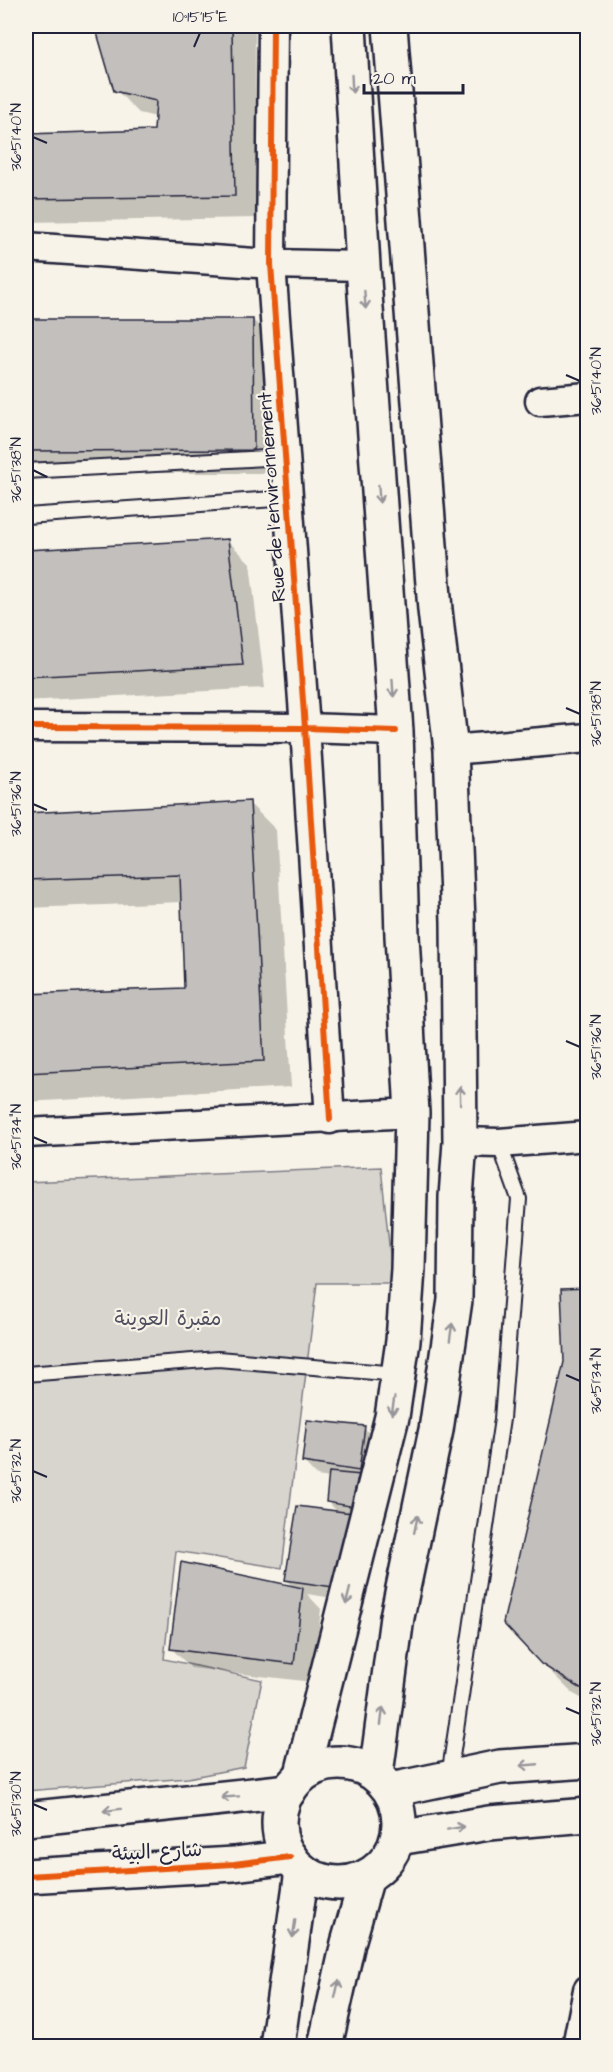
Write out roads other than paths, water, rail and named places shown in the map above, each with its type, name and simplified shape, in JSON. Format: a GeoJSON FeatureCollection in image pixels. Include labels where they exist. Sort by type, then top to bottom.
{"type":"FeatureCollection","features":[{"type":"Feature","properties":{"kind":"main road"},"geometry":{"type":"LineString","coordinates":[[295,1783],[389,1428],[398,1374],[408,1269],[412,1113],[402,936],[396,731],[363,266],[349,26]]}},
{"type":"Feature","properties":{"kind":"main road"},"geometry":{"type":"LineString","coordinates":[[383,1782],[397,1617],[436,1431],[456,1300],[456,1197],[460,1142],[458,921],[451,750],[435,610],[394,30]]}},
{"type":"Feature","properties":{"kind":"main road"},"geometry":{"type":"LineString","coordinates":[[383,1782],[449,1777],[500,1767],[588,1761]]}},
{"type":"Feature","properties":{"kind":"main road"},"geometry":{"type":"LineString","coordinates":[[325,1763],[351,1763],[383,1782],[400,1813],[398,1838],[387,1861],[367,1877],[345,1883],[322,1881],[296,1864],[285,1851],[278,1824],[284,1796],[295,1783],[325,1763]]}},
{"type":"Feature","properties":{"kind":"main road"},"geometry":{"type":"LineString","coordinates":[[26,1819],[295,1783]]}},
{"type":"Feature","properties":{"kind":"main road"},"geometry":{"type":"LineString","coordinates":[[398,1838],[489,1822],[588,1815]]}},
{"type":"Feature","properties":{"kind":"main road","name":"شارع البيئة"},"geometry":{"type":"LineString","coordinates":[[26,1876],[234,1864],[296,1864]]}},
{"type":"Feature","properties":{"kind":"main road"},"geometry":{"type":"LineString","coordinates":[[277,2046],[296,1864]]}},
{"type":"Feature","properties":{"kind":"main road"},"geometry":{"type":"LineString","coordinates":[[325,2046],[348,1943],[367,1877]]}},
{"type":"Feature","properties":{"kind":"street","name":"Rue de l'environnement"},"geometry":{"type":"LineString","coordinates":[[273,26],[271,264],[305,728],[330,1119]]}},
{"type":"Feature","properties":{"kind":"street"},"geometry":{"type":"LineString","coordinates":[[26,247],[271,264],[363,266]]}},
{"type":"Feature","properties":{"kind":"street"},"geometry":{"type":"LineString","coordinates":[[540,401],[588,396]]}},
{"type":"Feature","properties":{"kind":"street"},"geometry":{"type":"LineString","coordinates":[[26,727],[305,728],[396,731]]}},
{"type":"Feature","properties":{"kind":"street"},"geometry":{"type":"LineString","coordinates":[[451,750],[588,738]]}},
{"type":"Feature","properties":{"kind":"street"},"geometry":{"type":"LineString","coordinates":[[26,1133],[412,1113]]}},
{"type":"Feature","properties":{"kind":"street"},"geometry":{"type":"LineString","coordinates":[[460,1142],[499,1143],[588,1136]]}},
{"type":"Feature","properties":{"kind":"street"},"geometry":{"type":"LineString","coordinates":[[577,2046],[588,1990]]}},
{"type":"Feature","properties":{"kind":"lane"},"geometry":{"type":"LineString","coordinates":[[26,471],[286,458]]}},
{"type":"Feature","properties":{"kind":"lane"},"geometry":{"type":"LineString","coordinates":[[26,516],[289,498]]}},
{"type":"Feature","properties":{"kind":"lane"},"geometry":{"type":"LineString","coordinates":[[449,1777],[502,1419],[519,1199],[499,1143]]}},
{"type":"Feature","properties":{"kind":"lane"},"geometry":{"type":"LineString","coordinates":[[26,1374],[218,1359],[398,1374]]}},
{"type":"Feature","properties":{"kind":"park label","name":"مقبرة العوينة"},"geometry":{"type":"Point","coordinates":[168,1319]}}]}
